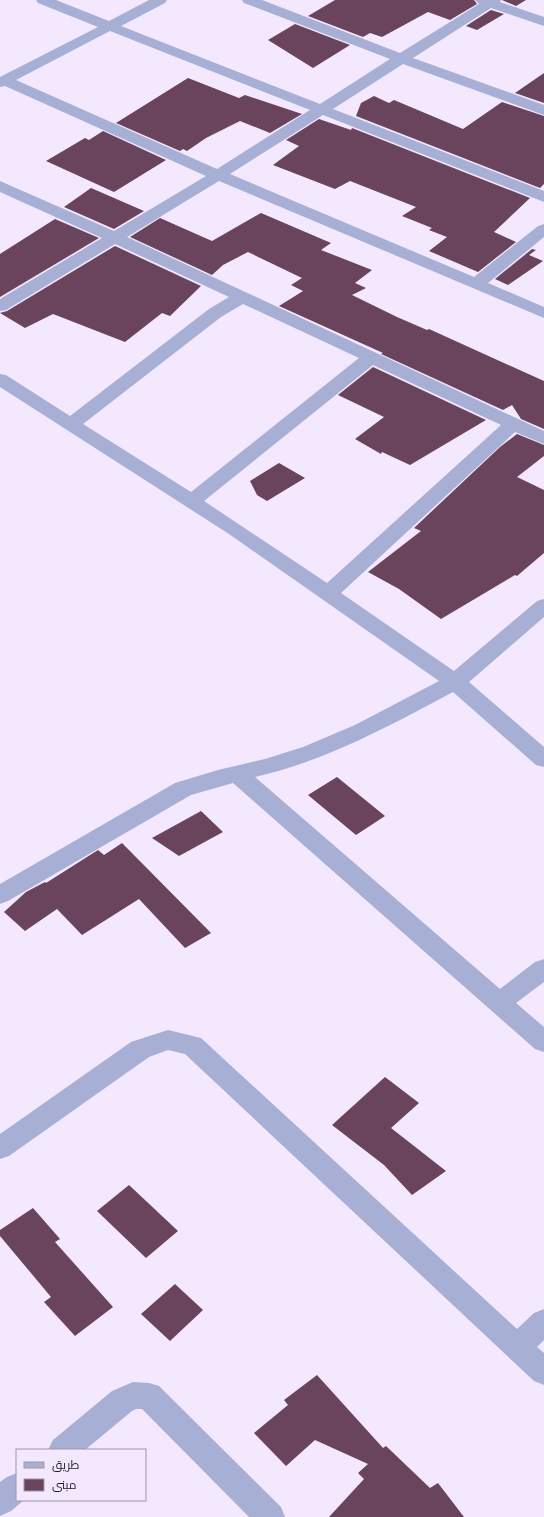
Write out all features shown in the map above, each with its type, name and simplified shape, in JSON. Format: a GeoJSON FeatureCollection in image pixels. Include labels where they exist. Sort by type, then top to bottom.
{"type":"FeatureCollection","features":[{"type":"Feature","properties":{"kind":"street"},"geometry":{"type":"LineString","coordinates":[[43,0],[320,109],[540,192]]}},
{"type":"Feature","properties":{"kind":"street"},"geometry":{"type":"LineString","coordinates":[[2,82],[160,0]]}},
{"type":"Feature","properties":{"kind":"street"},"geometry":{"type":"LineString","coordinates":[[249,0],[403,59],[544,110]]}},
{"type":"Feature","properties":{"kind":"street"},"geometry":{"type":"LineString","coordinates":[[0,306],[218,175],[320,109],[403,59],[489,1],[544,22]]}},
{"type":"Feature","properties":{"kind":"street"},"geometry":{"type":"LineString","coordinates":[[2,82],[544,313]]}},
{"type":"Feature","properties":{"kind":"street"},"geometry":{"type":"LineString","coordinates":[[2,189],[114,237],[544,438]]}},
{"type":"Feature","properties":{"kind":"street"},"geometry":{"type":"LineString","coordinates":[[476,284],[544,229]]}},
{"type":"Feature","properties":{"kind":"street"},"geometry":{"type":"LineString","coordinates":[[70,425],[215,313],[242,297]]}},
{"type":"Feature","properties":{"kind":"street"},"geometry":{"type":"LineString","coordinates":[[192,502],[371,358]]}},
{"type":"Feature","properties":{"kind":"street"},"geometry":{"type":"LineString","coordinates":[[0,379],[236,530],[454,682],[544,759]]}},
{"type":"Feature","properties":{"kind":"street"},"geometry":{"type":"LineString","coordinates":[[327,594],[513,424]]}},
{"type":"Feature","properties":{"kind":"street"},"geometry":{"type":"LineString","coordinates":[[0,895],[184,789],[311,753],[363,730],[454,682],[544,606]]}},
{"type":"Feature","properties":{"kind":"street"},"geometry":{"type":"LineString","coordinates":[[237,774],[544,1042]]}},
{"type":"Feature","properties":{"kind":"street"},"geometry":{"type":"LineString","coordinates":[[500,1003],[544,969]]}},
{"type":"Feature","properties":{"kind":"street"},"geometry":{"type":"LineString","coordinates":[[0,1148],[140,1049],[168,1040],[192,1045],[544,1372]]}},
{"type":"Feature","properties":{"kind":"street"},"geometry":{"type":"LineString","coordinates":[[517,1347],[544,1322]]}},
{"type":"Feature","properties":{"kind":"street"},"geometry":{"type":"LineString","coordinates":[[64,1449],[122,1402],[133,1395],[149,1396],[270,1517]]}},
{"type":"Feature","properties":{"kind":"street"},"geometry":{"type":"LineString","coordinates":[[0,1501],[16,1488]]}},
{"type":"Feature","properties":{"kind":"building"},"geometry":{"type":"Polygon","coordinates":[[[335,0],[474,0],[477,4],[450,20],[428,12],[382,37],[370,33],[363,37],[308,16],[335,0]]]}},
{"type":"Feature","properties":{"kind":"building"},"geometry":{"type":"Polygon","coordinates":[[[502,0],[526,0],[516,6],[502,0]]]}},
{"type":"Feature","properties":{"kind":"building"},"geometry":{"type":"Polygon","coordinates":[[[491,10],[504,14],[477,30],[466,26],[491,10]]]}},
{"type":"Feature","properties":{"kind":"building"},"geometry":{"type":"Polygon","coordinates":[[[295,24],[350,45],[313,68],[268,40],[295,24]]]}},
{"type":"Feature","properties":{"kind":"building"},"geometry":{"type":"Polygon","coordinates":[[[544,73],[544,103],[515,93],[544,73]]]}},
{"type":"Feature","properties":{"kind":"building"},"geometry":{"type":"Polygon","coordinates":[[[188,78],[239,98],[245,95],[302,114],[270,133],[240,121],[206,138],[187,151],[183,149],[180,151],[116,123],[188,78]]]}},
{"type":"Feature","properties":{"kind":"building"},"geometry":{"type":"Polygon","coordinates":[[[374,96],[389,103],[394,100],[463,129],[502,102],[544,116],[544,184],[540,188],[356,116],[361,103],[374,96]]]}},
{"type":"Feature","properties":{"kind":"building"},"geometry":{"type":"Polygon","coordinates":[[[319,119],[351,130],[352,128],[530,198],[494,232],[516,242],[478,272],[429,251],[447,237],[429,230],[432,228],[402,216],[416,207],[350,181],[335,189],[273,165],[299,146],[286,140],[319,119]]]}},
{"type":"Feature","properties":{"kind":"building"},"geometry":{"type":"Polygon","coordinates":[[[103,131],[166,160],[114,192],[46,161],[85,138],[89,140],[103,131]]]}},
{"type":"Feature","properties":{"kind":"building"},"geometry":{"type":"Polygon","coordinates":[[[91,188],[144,211],[114,229],[64,207],[91,188]]]}},
{"type":"Feature","properties":{"kind":"building"},"geometry":{"type":"Polygon","coordinates":[[[261,213],[331,243],[321,250],[372,270],[355,283],[366,288],[352,295],[397,317],[427,330],[429,329],[544,381],[544,429],[521,419],[512,405],[503,410],[279,306],[303,291],[291,285],[302,278],[248,252],[223,265],[212,275],[130,237],[160,218],[212,241],[261,213]]]}},
{"type":"Feature","properties":{"kind":"building"},"geometry":{"type":"Polygon","coordinates":[[[55,219],[99,238],[0,297],[0,254],[55,219]]]}},
{"type":"Feature","properties":{"kind":"building"},"geometry":{"type":"Polygon","coordinates":[[[115,246],[201,286],[170,316],[162,313],[125,342],[53,314],[25,328],[0,313],[7,311],[115,246]]]}},
{"type":"Feature","properties":{"kind":"building"},"geometry":{"type":"Polygon","coordinates":[[[532,249],[536,250],[529,255],[543,261],[508,285],[495,279],[532,249]]]}},
{"type":"Feature","properties":{"kind":"building"},"geometry":{"type":"Polygon","coordinates":[[[373,367],[486,420],[410,465],[382,452],[381,454],[355,439],[384,417],[338,395],[373,367]]]}},
{"type":"Feature","properties":{"kind":"building"},"geometry":{"type":"Polygon","coordinates":[[[517,434],[544,445],[544,456],[517,477],[544,490],[544,553],[517,576],[515,575],[441,619],[399,589],[368,572],[421,531],[414,528],[500,447],[517,434]]]}},
{"type":"Feature","properties":{"kind":"building"},"geometry":{"type":"Polygon","coordinates":[[[279,463],[305,478],[267,501],[257,495],[250,481],[279,463]]]}},
{"type":"Feature","properties":{"kind":"building"},"geometry":{"type":"Polygon","coordinates":[[[337,777],[385,816],[356,835],[308,795],[337,777]]]}},
{"type":"Feature","properties":{"kind":"building"},"geometry":{"type":"Polygon","coordinates":[[[201,811],[223,832],[179,856],[152,838],[201,811]]]}},
{"type":"Feature","properties":{"kind":"building"},"geometry":{"type":"Polygon","coordinates":[[[122,843],[211,933],[185,948],[139,899],[82,935],[57,909],[25,931],[4,912],[26,892],[45,882],[46,883],[98,850],[104,855],[122,843]]]}},
{"type":"Feature","properties":{"kind":"building"},"geometry":{"type":"Polygon","coordinates":[[[385,1077],[419,1103],[391,1128],[446,1171],[412,1195],[384,1165],[332,1125],[385,1077]]]}},
{"type":"Feature","properties":{"kind":"building"},"geometry":{"type":"Polygon","coordinates":[[[129,1185],[178,1231],[146,1258],[97,1211],[129,1185]]]}},
{"type":"Feature","properties":{"kind":"building"},"geometry":{"type":"Polygon","coordinates":[[[33,1208],[60,1239],[55,1242],[113,1307],[75,1336],[44,1302],[51,1297],[0,1236],[0,1230],[33,1208]]]}},
{"type":"Feature","properties":{"kind":"building"},"geometry":{"type":"Polygon","coordinates":[[[175,1284],[203,1310],[170,1341],[141,1314],[175,1284]]]}},
{"type":"Feature","properties":{"kind":"building"},"geometry":{"type":"Polygon","coordinates":[[[317,1375],[383,1448],[386,1446],[430,1488],[438,1483],[464,1517],[329,1517],[364,1479],[358,1473],[368,1464],[315,1440],[286,1466],[254,1433],[288,1405],[284,1400],[317,1375]]]}}]}
